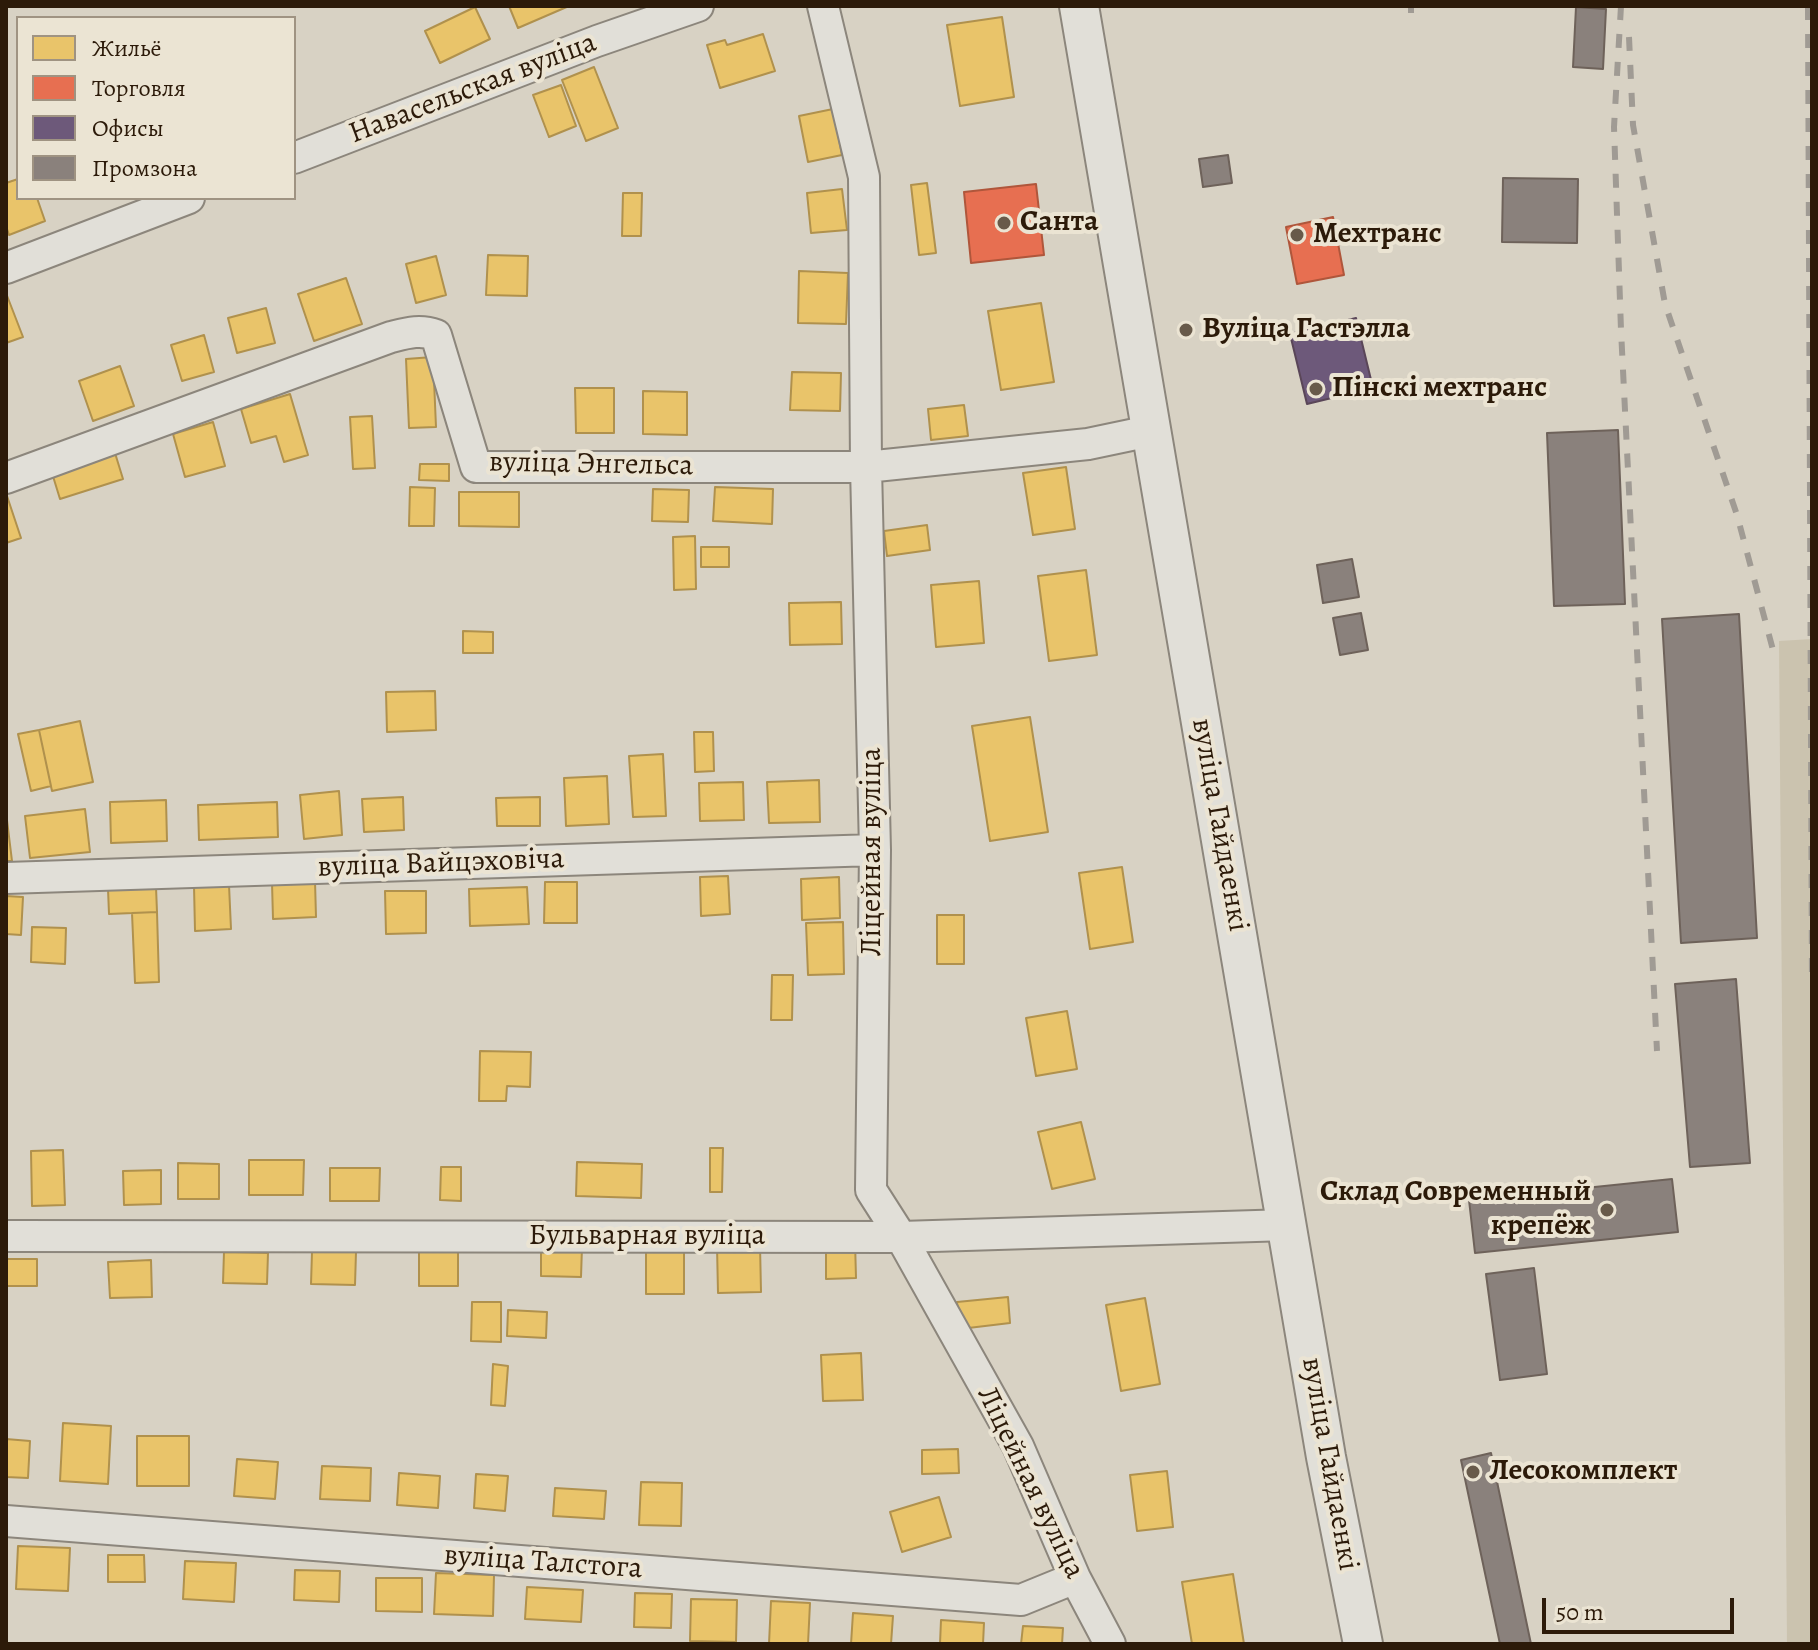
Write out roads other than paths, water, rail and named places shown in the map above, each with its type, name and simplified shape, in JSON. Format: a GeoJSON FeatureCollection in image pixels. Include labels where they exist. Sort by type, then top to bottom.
{"type":"FeatureCollection","features":[{"type":"Feature","properties":{"kind":"street","name":"Навасельская вуліца"},"geometry":{"type":"LineString","coordinates":[[296,157],[597,41],[698,6]]}},
{"type":"Feature","properties":{"kind":"street","name":"Ліцейная вуліца"},"geometry":{"type":"LineString","coordinates":[[823,6],[864,177],[866,467],[875,850],[871,1190],[901,1237],[1018,1446],[1075,1578],[1110,1644]]}},
{"type":"Feature","properties":{"kind":"street","name":"вуліца Гайдаенкі"},"geometry":{"type":"LineString","coordinates":[[1079,6],[1326,1457],[1363,1644]]}},
{"type":"Feature","properties":{"kind":"street"},"geometry":{"type":"LineString","coordinates":[[6,268],[184,200]]}},
{"type":"Feature","properties":{"kind":"street","name":"вуліца Энгельса"},"geometry":{"type":"LineString","coordinates":[[6,478],[391,337],[425,331],[436,335],[476,467],[866,467],[1088,444],[1150,431]]}},
{"type":"Feature","properties":{"kind":"street","name":"вуліца Вайцэховіча"},"geometry":{"type":"LineString","coordinates":[[6,878],[875,850]]}},
{"type":"Feature","properties":{"kind":"street","name":"Бульварная вуліца"},"geometry":{"type":"LineString","coordinates":[[6,1236],[901,1237],[1288,1225]]}},
{"type":"Feature","properties":{"kind":"street","name":"вуліца Талстога"},"geometry":{"type":"LineString","coordinates":[[6,1521],[1021,1600],[1075,1578]]}},
{"type":"Feature","properties":{"kind":"railway"},"geometry":{"type":"LineString","coordinates":[[1411,6],[1411,13]]}},
{"type":"Feature","properties":{"kind":"railway"},"geometry":{"type":"LineString","coordinates":[[1621,6],[1614,127],[1621,330],[1657,1051]]}},
{"type":"Feature","properties":{"kind":"railway"},"geometry":{"type":"LineString","coordinates":[[1808,6],[1812,986]]}},
{"type":"Feature","properties":{"kind":"railway"},"geometry":{"type":"LineString","coordinates":[[1629,37],[1633,125],[1665,304],[1737,515],[1773,650]]}},
{"type":"Feature","properties":{"kind":"place","name":"Санта"},"geometry":{"type":"Point","coordinates":[1004,223]}},
{"type":"Feature","properties":{"kind":"place","name":"Мехтранс"},"geometry":{"type":"Point","coordinates":[1297,235]}},
{"type":"Feature","properties":{"kind":"place","name":"Вуліца Гастэлла"},"geometry":{"type":"Point","coordinates":[1186,330]}},
{"type":"Feature","properties":{"kind":"place","name":"Пінскі мехтранс"},"geometry":{"type":"Point","coordinates":[1316,389]}},
{"type":"Feature","properties":{"kind":"place","name":"Склад Современный крепёж"},"geometry":{"type":"Point","coordinates":[1607,1210]}},
{"type":"Feature","properties":{"kind":"place","name":"Лесокомплект"},"geometry":{"type":"Point","coordinates":[1473,1472]}}]}
